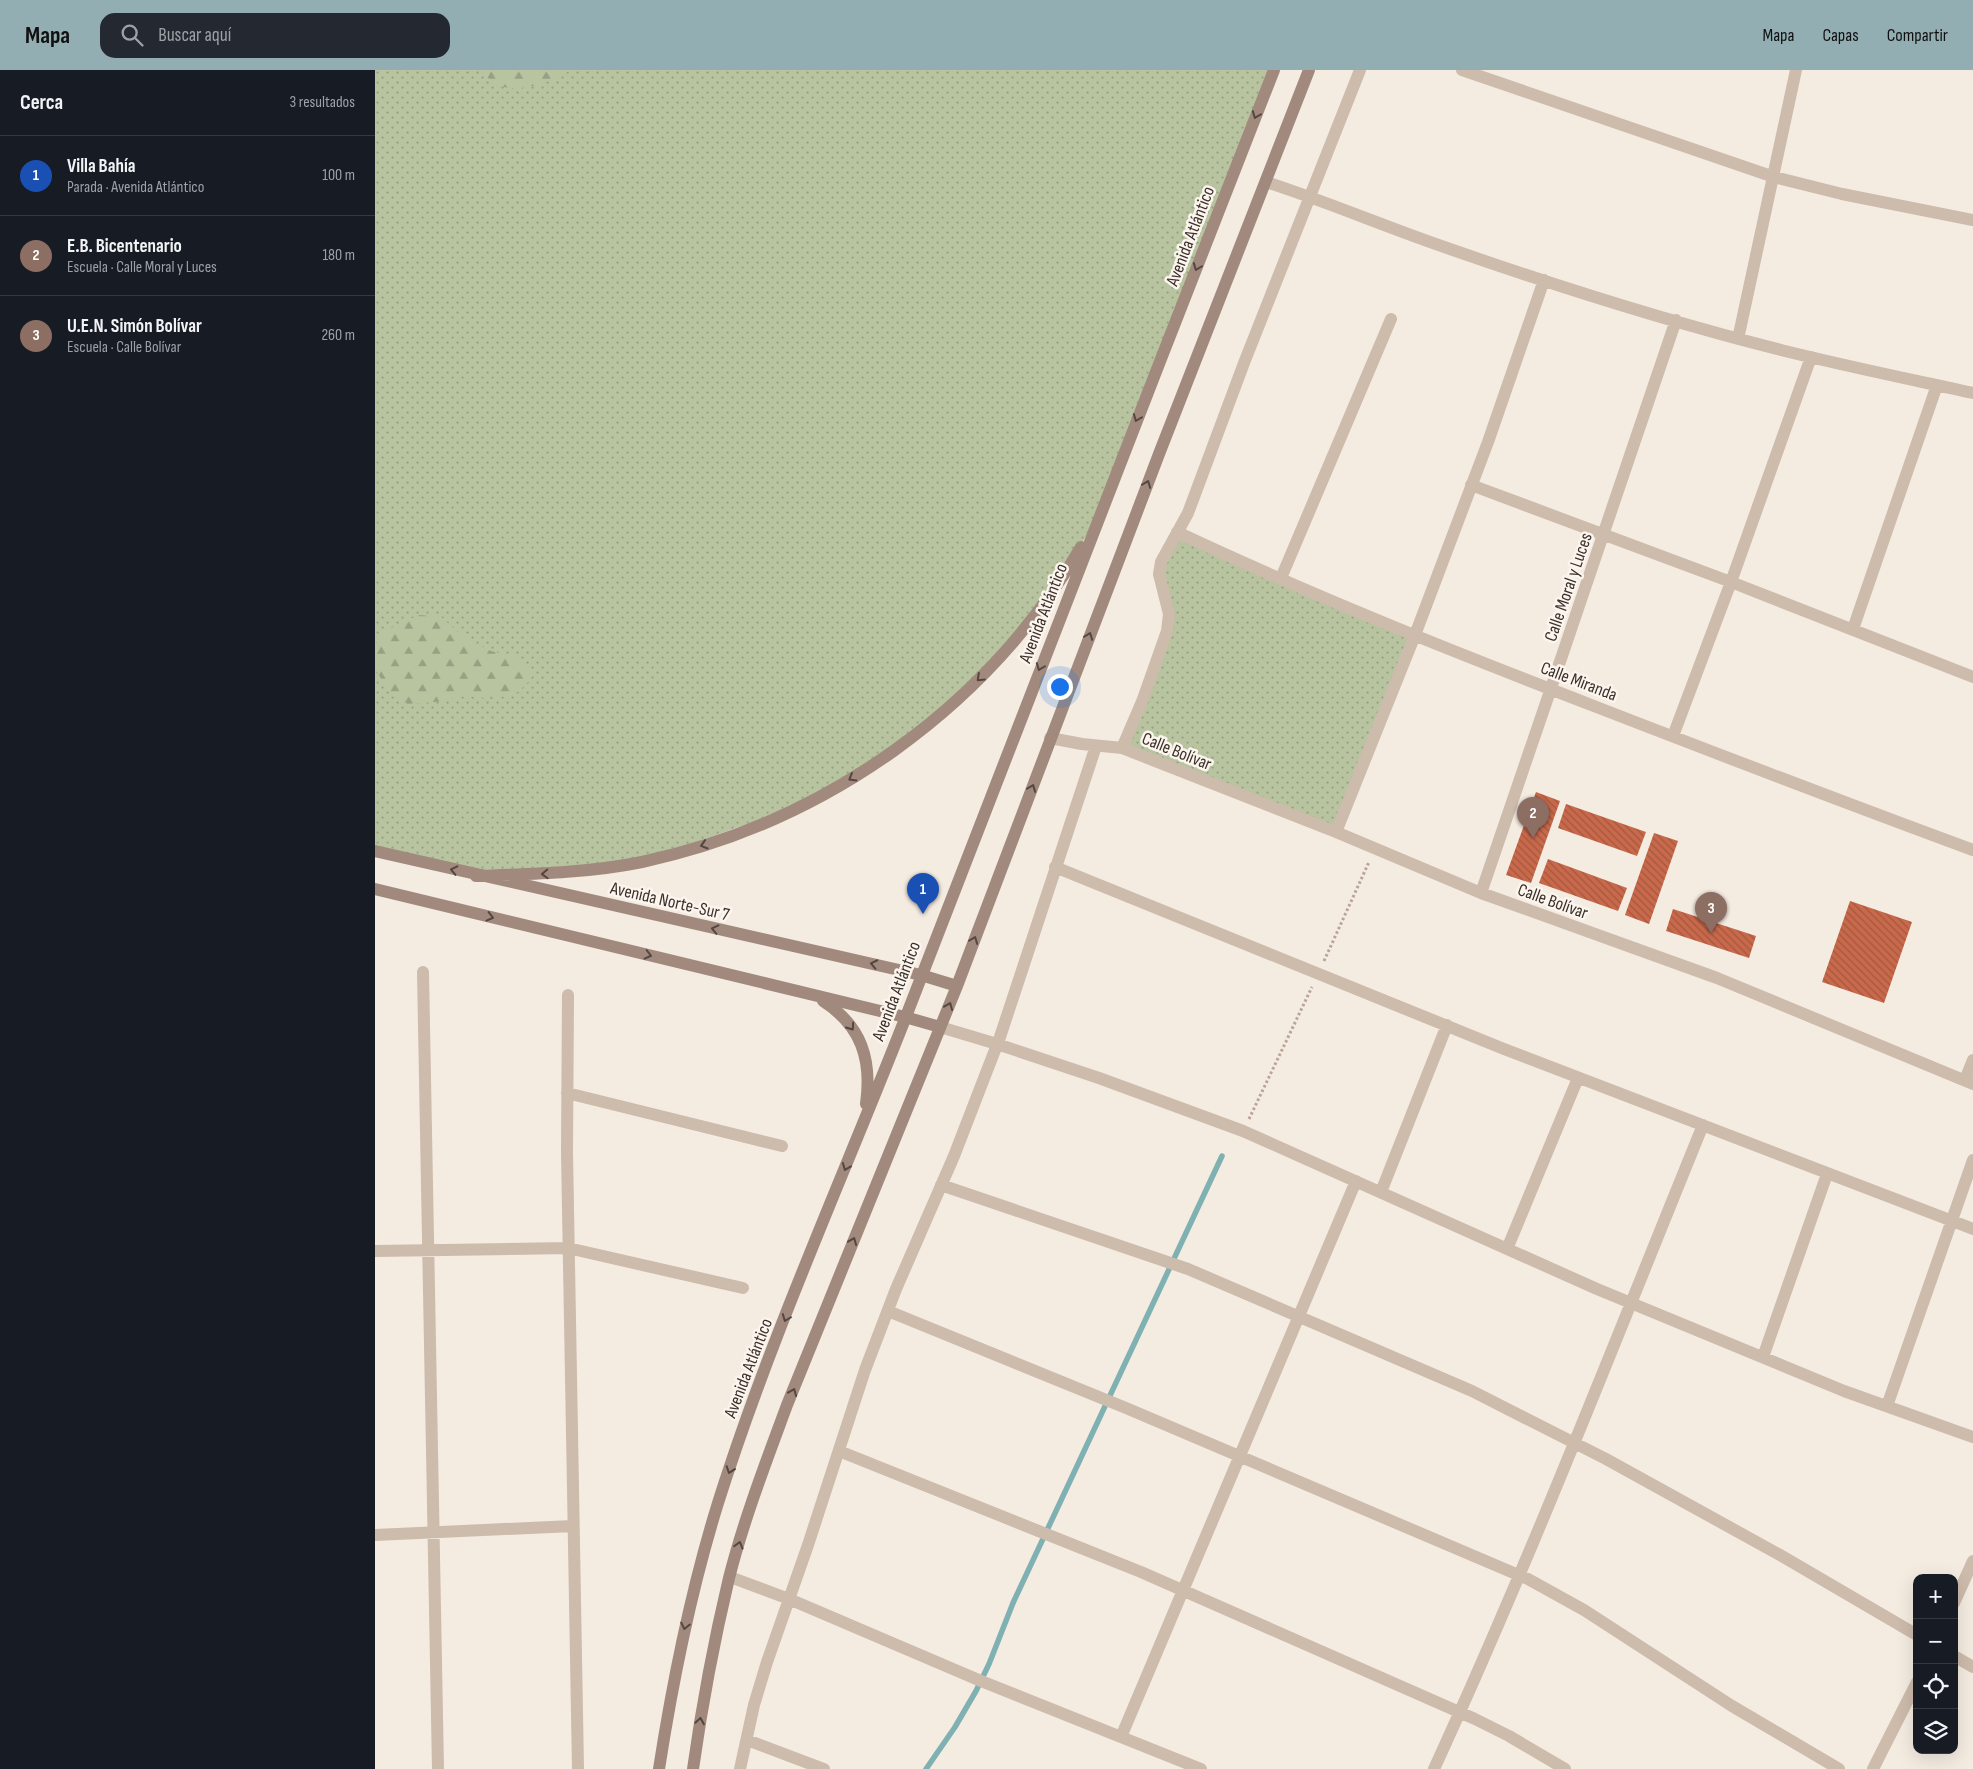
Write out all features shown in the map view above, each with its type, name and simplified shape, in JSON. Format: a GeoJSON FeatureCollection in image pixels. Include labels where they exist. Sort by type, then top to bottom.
{"type":"FeatureCollection","features":[{"type":"Feature","properties":{"kind":"main road","name":"Avenida Atlántico"},"geometry":{"type":"LineString","coordinates":[[659,1769],[672,1688],[687,1613],[718,1504],[741,1438],[795,1293],[905,1017],[1274,70]]}},
{"type":"Feature","properties":{"kind":"main road"},"geometry":{"type":"LineString","coordinates":[[693,1769],[707,1683],[729,1577],[743,1530],[787,1405],[957,986],[1309,70]]}},
{"type":"Feature","properties":{"kind":"main road"},"geometry":{"type":"LineString","coordinates":[[477,876],[552,874],[642,862],[727,838],[767,822],[816,799],[865,771],[907,742],[987,672],[1048,598],[1101,512]]}},
{"type":"Feature","properties":{"kind":"main road","name":"Avenida Norte-Sur 7"},"geometry":{"type":"LineString","coordinates":[[375,852],[921,974],[957,986]]}},
{"type":"Feature","properties":{"kind":"main road"},"geometry":{"type":"LineString","coordinates":[[375,889],[940,1027]]}},
{"type":"Feature","properties":{"kind":"main road"},"geometry":{"type":"LineString","coordinates":[[815,995],[835,1008],[847,1021],[857,1035],[865,1052],[868,1085],[864,1121]]}},
{"type":"Feature","properties":{"kind":"street"},"geometry":{"type":"LineString","coordinates":[[1122,748],[1143,699],[1167,631],[1169,614],[1159,574],[1161,562],[1188,513],[1244,364],[1360,70]]}},
{"type":"Feature","properties":{"kind":"street"},"geometry":{"type":"LineString","coordinates":[[1463,70],[1774,177],[1842,194],[1973,220]]}},
{"type":"Feature","properties":{"kind":"street"},"geometry":{"type":"LineString","coordinates":[[1738,339],[1796,70]]}},
{"type":"Feature","properties":{"kind":"street"},"geometry":{"type":"LineString","coordinates":[[1266,182],[1310,196],[1449,249],[1738,339],[1973,393]]}},
{"type":"Feature","properties":{"kind":"street"},"geometry":{"type":"LineString","coordinates":[[1335,832],[1415,634],[1471,486],[1544,280]]}},
{"type":"Feature","properties":{"kind":"street"},"geometry":{"type":"LineString","coordinates":[[1281,578],[1391,319]]}},
{"type":"Feature","properties":{"kind":"street","name":"Calle Moral y Luces"},"geometry":{"type":"LineString","coordinates":[[1481,893],[1605,534],[1676,320]]}},
{"type":"Feature","properties":{"kind":"street"},"geometry":{"type":"LineString","coordinates":[[1673,736],[1731,582],[1811,357]]}},
{"type":"Feature","properties":{"kind":"street"},"geometry":{"type":"LineString","coordinates":[[1853,629],[1937,385]]}},
{"type":"Feature","properties":{"kind":"street"},"geometry":{"type":"LineString","coordinates":[[1471,486],[1605,534],[1973,677]]}},
{"type":"Feature","properties":{"kind":"street","name":"Calle Miranda"},"geometry":{"type":"LineString","coordinates":[[1177,532],[1223,554],[1550,689],[1973,850]]}},
{"type":"Feature","properties":{"kind":"street","name":"Calle Bolívar"},"geometry":{"type":"LineString","coordinates":[[1051,738],[1096,746],[1122,748],[1375,848],[1481,893],[1717,978],[1969,1082]]}},
{"type":"Feature","properties":{"kind":"street"},"geometry":{"type":"LineString","coordinates":[[741,1769],[754,1705],[865,1370],[997,1044],[1096,746]]}},
{"type":"Feature","properties":{"kind":"street"},"geometry":{"type":"LineString","coordinates":[[1055,867],[1578,1078],[1973,1229]]}},
{"type":"Feature","properties":{"kind":"street"},"geometry":{"type":"LineString","coordinates":[[423,972],[438,1769]]}},
{"type":"Feature","properties":{"kind":"street"},"geometry":{"type":"LineString","coordinates":[[568,995],[567,1094],[578,1769]]}},
{"type":"Feature","properties":{"kind":"street"},"geometry":{"type":"LineString","coordinates":[[1381,1192],[1447,1025]]}},
{"type":"Feature","properties":{"kind":"street"},"geometry":{"type":"LineString","coordinates":[[940,1027],[1099,1078],[1243,1131],[1631,1303],[1887,1406],[1973,1437]]}},
{"type":"Feature","properties":{"kind":"street"},"geometry":{"type":"LineString","coordinates":[[1969,1082],[1973,1060]]}},
{"type":"Feature","properties":{"kind":"street"},"geometry":{"type":"LineString","coordinates":[[1507,1249],[1578,1078]]}},
{"type":"Feature","properties":{"kind":"street"},"geometry":{"type":"LineString","coordinates":[[567,1094],[782,1146]]}},
{"type":"Feature","properties":{"kind":"street"},"geometry":{"type":"LineString","coordinates":[[1434,1769],[1520,1575],[1703,1125]]}},
{"type":"Feature","properties":{"kind":"street"},"geometry":{"type":"LineString","coordinates":[[1887,1406],[1973,1160]]}},
{"type":"Feature","properties":{"kind":"street"},"geometry":{"type":"LineString","coordinates":[[1763,1357],[1827,1174]]}},
{"type":"Feature","properties":{"kind":"street"},"geometry":{"type":"LineString","coordinates":[[1121,1737],[1356,1181]]}},
{"type":"Feature","properties":{"kind":"street"},"geometry":{"type":"LineString","coordinates":[[941,1185],[1188,1270],[1472,1391],[1575,1443],[1780,1554],[1913,1633]]}},
{"type":"Feature","properties":{"kind":"street"},"geometry":{"type":"LineString","coordinates":[[375,1251],[569,1248],[743,1288]]}},
{"type":"Feature","properties":{"kind":"street"},"geometry":{"type":"LineString","coordinates":[[888,1311],[1126,1408],[1520,1575],[1568,1601],[1732,1706],[1839,1769]]}},
{"type":"Feature","properties":{"kind":"street"},"geometry":{"type":"LineString","coordinates":[[839,1451],[1141,1572],[1460,1712],[1509,1736],[1565,1769]]}},
{"type":"Feature","properties":{"kind":"street"},"geometry":{"type":"LineString","coordinates":[[375,1535],[573,1526]]}},
{"type":"Feature","properties":{"kind":"street"},"geometry":{"type":"LineString","coordinates":[[1958,1594],[1973,1561]]}},
{"type":"Feature","properties":{"kind":"street"},"geometry":{"type":"LineString","coordinates":[[729,1577],[789,1599],[981,1681],[1201,1769]]}},
{"type":"Feature","properties":{"kind":"street"},"geometry":{"type":"LineString","coordinates":[[1958,1658],[1973,1667]]}},
{"type":"Feature","properties":{"kind":"street"},"geometry":{"type":"LineString","coordinates":[[1873,1769],[1913,1690]]}},
{"type":"Feature","properties":{"kind":"street"},"geometry":{"type":"LineString","coordinates":[[747,1740],[824,1769]]}},
{"type":"Feature","properties":{"kind":"path"},"geometry":{"type":"LineString","coordinates":[[1243,1131],[1318,974],[1375,848]]}},
{"type":"Feature","properties":{"kind":"green space"},"geometry":{"type":"Polygon","coordinates":[[[375,70],[1274,70],[1101,512],[1048,598],[947,709],[816,799],[642,862],[476,876],[375,851],[375,70]]]}},
{"type":"Feature","properties":{"kind":"green space"},"geometry":{"type":"Polygon","coordinates":[[[478,70],[570,70],[545,82],[515,88],[498,85],[478,70]]]}},
{"type":"Feature","properties":{"kind":"green space"},"geometry":{"type":"Polygon","coordinates":[[[1177,532],[1415,635],[1336,832],[1122,748],[1167,631],[1159,574],[1177,532]]]}},
{"type":"Feature","properties":{"kind":"green space"},"geometry":{"type":"Polygon","coordinates":[[[419,615],[441,617],[472,642],[491,651],[517,657],[529,667],[531,679],[518,692],[495,699],[466,696],[435,702],[408,704],[392,696],[377,672],[375,663],[377,641],[387,630],[419,615]]]}},
{"type":"Feature","properties":{"kind":"building"},"geometry":{"type":"Polygon","coordinates":[[[1536,792],[1560,801],[1531,883],[1506,875],[1536,792]]]}},
{"type":"Feature","properties":{"kind":"building"},"geometry":{"type":"Polygon","coordinates":[[[1566,804],[1646,832],[1637,856],[1558,828],[1566,804]]]}},
{"type":"Feature","properties":{"kind":"building"},"geometry":{"type":"Polygon","coordinates":[[[1654,833],[1678,841],[1649,924],[1625,915],[1654,833]]]}},
{"type":"Feature","properties":{"kind":"building"},"geometry":{"type":"Polygon","coordinates":[[[1548,859],[1627,888],[1618,911],[1539,883],[1548,859]]]}},
{"type":"Feature","properties":{"kind":"building"},"geometry":{"type":"Polygon","coordinates":[[[1850,901],[1912,922],[1884,1003],[1822,982],[1850,901]]]}},
{"type":"Feature","properties":{"kind":"building"},"geometry":{"type":"Polygon","coordinates":[[[1673,909],[1756,936],[1749,958],[1666,931],[1673,909]]]}},
{"type":"Feature","properties":{"kind":"waterway"},"geometry":{"type":"LineString","coordinates":[[926,1769],[955,1727],[976,1691],[989,1664],[1013,1603],[1222,1156]]}},
{"type":"Feature","properties":{"kind":"place","name":"E.B. Bicentenario"},"geometry":{"type":"Point","coordinates":[1533,838]}},
{"type":"Feature","properties":{"kind":"place","name":"Villa Bahía"},"geometry":{"type":"Point","coordinates":[923,914]}},
{"type":"Feature","properties":{"kind":"place","name":"U.E.N. Simón Bolívar"},"geometry":{"type":"Point","coordinates":[1711,933]}}]}
